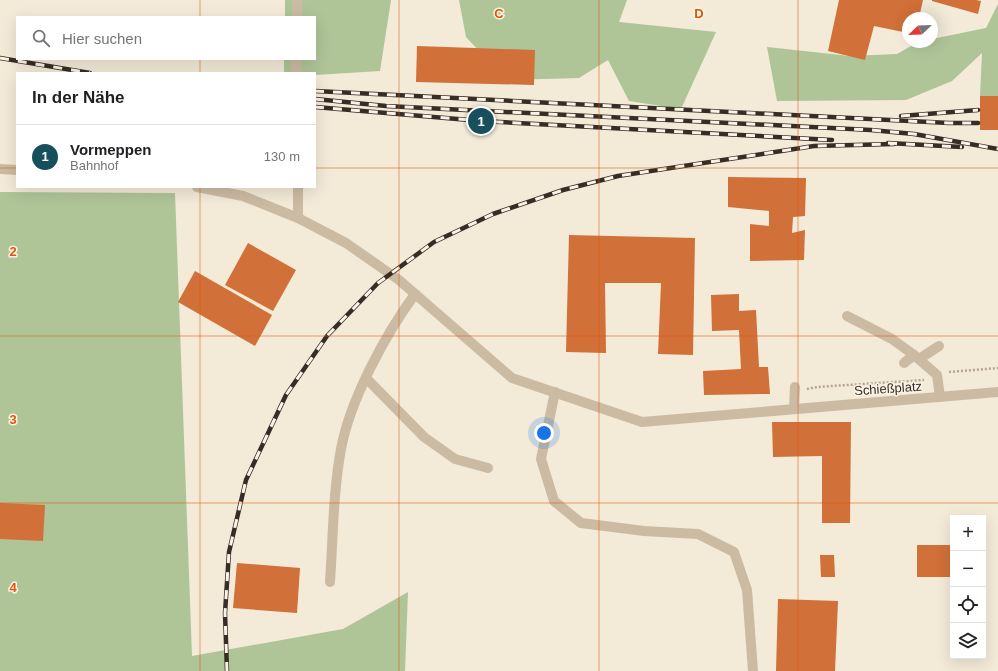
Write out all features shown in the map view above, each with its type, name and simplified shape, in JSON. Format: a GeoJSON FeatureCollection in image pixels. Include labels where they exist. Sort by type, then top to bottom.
{"type":"FeatureCollection","features":[{"type":"Feature","properties":{"kind":"street"},"geometry":{"type":"LineString","coordinates":[[297,0],[297,16]]}},
{"type":"Feature","properties":{"kind":"street"},"geometry":{"type":"LineString","coordinates":[[296,60],[296,72]]}},
{"type":"Feature","properties":{"kind":"street"},"geometry":{"type":"LineString","coordinates":[[0,170],[16,170]]}},
{"type":"Feature","properties":{"kind":"street","name":"Schießplatz"},"geometry":{"type":"LineString","coordinates":[[202,188],[243,196],[298,218],[346,243],[399,280],[512,378],[642,422],[780,409],[998,392]]}},
{"type":"Feature","properties":{"kind":"street"},"geometry":{"type":"LineString","coordinates":[[298,188],[298,218]]}},
{"type":"Feature","properties":{"kind":"street"},"geometry":{"type":"LineString","coordinates":[[330,582],[335,498],[341,448],[356,398],[398,317],[415,294]]}},
{"type":"Feature","properties":{"kind":"street"},"geometry":{"type":"LineString","coordinates":[[847,316],[892,339],[937,375],[940,397]]}},
{"type":"Feature","properties":{"kind":"street"},"geometry":{"type":"LineString","coordinates":[[904,363],[938,346]]}},
{"type":"Feature","properties":{"kind":"street"},"geometry":{"type":"LineString","coordinates":[[366,378],[424,437],[455,459],[488,468]]}},
{"type":"Feature","properties":{"kind":"street"},"geometry":{"type":"LineString","coordinates":[[794,408],[795,390]]}},
{"type":"Feature","properties":{"kind":"street"},"geometry":{"type":"LineString","coordinates":[[555,392],[541,459],[554,501],[581,523],[644,531],[698,534],[734,552],[747,590],[753,671]]}},
{"type":"Feature","properties":{"kind":"path"},"geometry":{"type":"LineString","coordinates":[[795,390],[817,387],[938,379],[951,371],[998,368]]}},
{"type":"Feature","properties":{"kind":"green space"},"geometry":{"type":"Polygon","coordinates":[[[285,0],[391,0],[380,71],[316,75],[316,72],[284,72],[284,60],[316,60],[316,16],[285,16],[285,0]]]}},
{"type":"Feature","properties":{"kind":"green space"},"geometry":{"type":"Polygon","coordinates":[[[459,0],[627,0],[619,22],[716,32],[681,109],[629,101],[608,60],[579,78],[506,80],[466,37],[459,0]]]}},
{"type":"Feature","properties":{"kind":"green space"},"geometry":{"type":"Polygon","coordinates":[[[998,4],[998,101],[980,96],[982,53],[952,81],[906,100],[777,101],[767,47],[850,56],[897,54],[908,48],[938,48],[938,38],[986,28],[998,4]]]}},
{"type":"Feature","properties":{"kind":"green space"},"geometry":{"type":"Polygon","coordinates":[[[0,192],[175,193],[192,656],[343,629],[408,592],[405,671],[0,671],[0,192]]]}},
{"type":"Feature","properties":{"kind":"building"},"geometry":{"type":"Polygon","coordinates":[[[839,0],[923,0],[920,12],[902,12],[902,32],[874,26],[865,60],[828,51],[839,0]]]}},
{"type":"Feature","properties":{"kind":"building"},"geometry":{"type":"Polygon","coordinates":[[[932,0],[976,0],[981,1],[978,14],[932,0]]]}},
{"type":"Feature","properties":{"kind":"building"},"geometry":{"type":"Polygon","coordinates":[[[417,46],[535,50],[534,85],[416,82],[417,46]]]}},
{"type":"Feature","properties":{"kind":"building"},"geometry":{"type":"Polygon","coordinates":[[[980,96],[998,96],[998,130],[980,130],[980,96]]]}},
{"type":"Feature","properties":{"kind":"building"},"geometry":{"type":"Polygon","coordinates":[[[728,177],[806,178],[805,216],[793,217],[792,233],[805,230],[804,260],[750,261],[750,224],[769,226],[769,211],[728,207],[728,177]]]}},
{"type":"Feature","properties":{"kind":"building"},"geometry":{"type":"Polygon","coordinates":[[[569,235],[695,238],[693,355],[658,354],[661,283],[605,283],[606,353],[566,352],[569,235]]]}},
{"type":"Feature","properties":{"kind":"building"},"geometry":{"type":"Polygon","coordinates":[[[248,243],[296,270],[273,311],[225,285],[248,243]]]}},
{"type":"Feature","properties":{"kind":"building"},"geometry":{"type":"Polygon","coordinates":[[[195,271],[272,315],[255,346],[178,302],[195,271]]]}},
{"type":"Feature","properties":{"kind":"building"},"geometry":{"type":"Polygon","coordinates":[[[739,294],[739,311],[756,310],[759,367],[768,367],[770,394],[704,395],[703,371],[741,369],[739,330],[712,331],[711,295],[739,294]]]}},
{"type":"Feature","properties":{"kind":"building"},"geometry":{"type":"Polygon","coordinates":[[[772,422],[851,422],[850,523],[822,523],[822,456],[773,457],[772,422]]]}},
{"type":"Feature","properties":{"kind":"building"},"geometry":{"type":"Polygon","coordinates":[[[0,503],[45,505],[43,541],[0,539],[0,503]]]}},
{"type":"Feature","properties":{"kind":"building"},"geometry":{"type":"Polygon","coordinates":[[[917,545],[950,545],[950,577],[917,577],[917,545]]]}},
{"type":"Feature","properties":{"kind":"building"},"geometry":{"type":"Polygon","coordinates":[[[820,555],[834,555],[835,577],[821,577],[820,555]]]}},
{"type":"Feature","properties":{"kind":"building"},"geometry":{"type":"Polygon","coordinates":[[[237,563],[300,568],[297,613],[233,608],[237,563]]]}},
{"type":"Feature","properties":{"kind":"building"},"geometry":{"type":"Polygon","coordinates":[[[778,599],[838,601],[835,671],[776,671],[778,599]]]}},
{"type":"Feature","properties":{"kind":"railway"},"geometry":{"type":"LineString","coordinates":[[0,58],[84,72]]}},
{"type":"Feature","properties":{"kind":"railway"},"geometry":{"type":"LineString","coordinates":[[316,91],[949,123],[978,123]]}},
{"type":"Feature","properties":{"kind":"railway"},"geometry":{"type":"LineString","coordinates":[[316,99],[386,106],[871,130],[914,134],[998,149]]}},
{"type":"Feature","properties":{"kind":"railway"},"geometry":{"type":"LineString","coordinates":[[316,107],[481,121],[832,140]]}},
{"type":"Feature","properties":{"kind":"railway"},"geometry":{"type":"LineString","coordinates":[[901,116],[978,110]]}},
{"type":"Feature","properties":{"kind":"railway"},"geometry":{"type":"LineString","coordinates":[[888,143],[962,147]]}},
{"type":"Feature","properties":{"kind":"railway"},"geometry":{"type":"LineString","coordinates":[[227,671],[225,613],[229,552],[246,480],[286,395],[327,336],[378,283],[434,242],[493,214],[563,190],[618,176],[814,146],[894,144]]}},
{"type":"Feature","properties":{"kind":"place","name":"Vormeppen"},"geometry":{"type":"Point","coordinates":[481,121]}}]}
